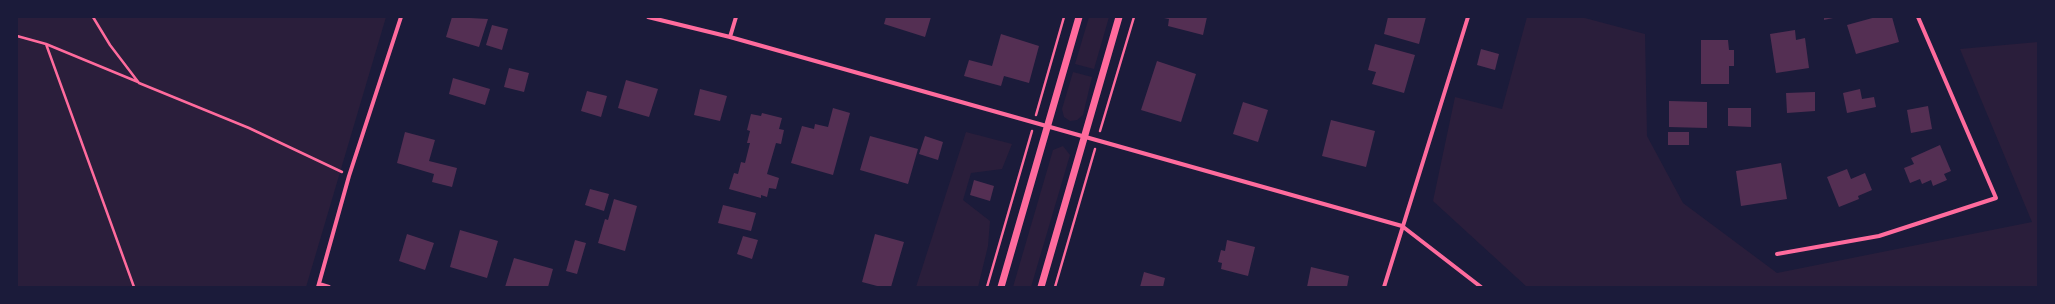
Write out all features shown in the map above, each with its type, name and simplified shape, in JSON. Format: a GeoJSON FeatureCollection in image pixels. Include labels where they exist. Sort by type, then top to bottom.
{"type":"FeatureCollection","features":[{"type":"Feature","properties":{"kind":"street"},"geometry":{"type":"LineString","coordinates":[[329,287],[318,286],[349,176],[401,17]]}},
{"type":"Feature","properties":{"kind":"street"},"geometry":{"type":"LineString","coordinates":[[648,17],[730,37],[1402,226],[1481,287]]}},
{"type":"Feature","properties":{"kind":"street"},"geometry":{"type":"LineString","coordinates":[[730,37],[736,17]]}},
{"type":"Feature","properties":{"kind":"street"},"geometry":{"type":"LineString","coordinates":[[1001,287],[1079,17]]}},
{"type":"Feature","properties":{"kind":"street"},"geometry":{"type":"LineString","coordinates":[[1041,287],[1119,17]]}},
{"type":"Feature","properties":{"kind":"street"},"geometry":{"type":"LineString","coordinates":[[1384,287],[1468,17]]}},
{"type":"Feature","properties":{"kind":"street"},"geometry":{"type":"LineString","coordinates":[[1777,254],[1880,236],[1996,198],[1918,17]]}},
{"type":"Feature","properties":{"kind":"path"},"geometry":{"type":"LineString","coordinates":[[93,17],[110,45],[139,82]]}},
{"type":"Feature","properties":{"kind":"path"},"geometry":{"type":"LineString","coordinates":[[987,287],[1064,17]]}},
{"type":"Feature","properties":{"kind":"path"},"geometry":{"type":"LineString","coordinates":[[1055,287],[1134,17]]}},
{"type":"Feature","properties":{"kind":"path"},"geometry":{"type":"LineString","coordinates":[[17,36],[46,44],[249,128],[349,176]]}},
{"type":"Feature","properties":{"kind":"path"},"geometry":{"type":"LineString","coordinates":[[46,44],[134,287]]}},
{"type":"Feature","properties":{"kind":"shaded area"},"geometry":{"type":"Polygon","coordinates":[[[17,17],[386,17],[306,287],[17,287],[17,17]]]}},
{"type":"Feature","properties":{"kind":"shaded area"},"geometry":{"type":"Polygon","coordinates":[[[1089,17],[1109,17],[1094,69],[1075,64],[1089,17]]]}},
{"type":"Feature","properties":{"kind":"shaded area"},"geometry":{"type":"Polygon","coordinates":[[[1527,17],[1581,17],[1645,34],[1647,136],[1683,203],[1777,273],[2032,222],[1960,49],[2038,42],[2038,287],[1527,287],[1433,201],[1455,97],[1502,109],[1527,17]]]}},
{"type":"Feature","properties":{"kind":"shaded area"},"geometry":{"type":"Polygon","coordinates":[[[1073,72],[1092,77],[1083,115],[1077,120],[1070,121],[1064,117],[1062,109],[1073,72]]]}},
{"type":"Feature","properties":{"kind":"shaded area"},"geometry":{"type":"Polygon","coordinates":[[[966,132],[1012,144],[1002,169],[971,173],[963,200],[990,221],[988,246],[978,287],[916,287],[966,132]]]}},
{"type":"Feature","properties":{"kind":"shaded area"},"geometry":{"type":"Polygon","coordinates":[[[1063,146],[1070,155],[1031,287],[1013,287],[1053,150],[1063,146]]]}},
{"type":"Feature","properties":{"kind":"building"},"geometry":{"type":"Polygon","coordinates":[[[452,17],[488,19],[479,47],[446,37],[452,17]]]}},
{"type":"Feature","properties":{"kind":"building"},"geometry":{"type":"Polygon","coordinates":[[[886,17],[931,17],[925,37],[884,24],[886,17]]]}},
{"type":"Feature","properties":{"kind":"building"},"geometry":{"type":"Polygon","coordinates":[[[1207,17],[1203,35],[1168,26],[1169,19],[1164,18],[1207,17]]]}},
{"type":"Feature","properties":{"kind":"building"},"geometry":{"type":"Polygon","coordinates":[[[1388,17],[1426,17],[1419,44],[1384,34],[1388,17]]]}},
{"type":"Feature","properties":{"kind":"building"},"geometry":{"type":"Polygon","coordinates":[[[1824,17],[1833,17],[1833,18],[1824,20],[1824,17]]]}},
{"type":"Feature","properties":{"kind":"building"},"geometry":{"type":"Polygon","coordinates":[[[1876,17],[1892,17],[1899,42],[1856,54],[1847,25],[1876,17]]]}},
{"type":"Feature","properties":{"kind":"building"},"geometry":{"type":"Polygon","coordinates":[[[492,25],[508,29],[502,50],[486,45],[492,25]]]}},
{"type":"Feature","properties":{"kind":"building"},"geometry":{"type":"Polygon","coordinates":[[[1795,30],[1796,40],[1805,38],[1809,68],[1776,73],[1770,34],[1795,30]]]}},
{"type":"Feature","properties":{"kind":"building"},"geometry":{"type":"Polygon","coordinates":[[[1001,34],[1039,46],[1029,83],[1004,76],[1001,86],[964,76],[969,60],[992,66],[1001,34]]]}},
{"type":"Feature","properties":{"kind":"building"},"geometry":{"type":"Polygon","coordinates":[[[1701,40],[1728,40],[1729,50],[1734,50],[1734,66],[1729,66],[1729,84],[1701,84],[1701,40]]]}},
{"type":"Feature","properties":{"kind":"building"},"geometry":{"type":"Polygon","coordinates":[[[1375,44],[1415,55],[1404,93],[1372,84],[1376,72],[1368,70],[1375,44]]]}},
{"type":"Feature","properties":{"kind":"building"},"geometry":{"type":"Polygon","coordinates":[[[1481,49],[1499,54],[1495,70],[1477,65],[1481,49]]]}},
{"type":"Feature","properties":{"kind":"building"},"geometry":{"type":"Polygon","coordinates":[[[1157,61],[1196,74],[1181,122],[1141,110],[1157,61]]]}},
{"type":"Feature","properties":{"kind":"building"},"geometry":{"type":"Polygon","coordinates":[[[509,68],[529,73],[524,92],[504,87],[509,68]]]}},
{"type":"Feature","properties":{"kind":"building"},"geometry":{"type":"Polygon","coordinates":[[[453,78],[490,89],[485,105],[449,94],[453,78]]]}},
{"type":"Feature","properties":{"kind":"building"},"geometry":{"type":"Polygon","coordinates":[[[626,80],[658,89],[649,117],[618,108],[626,80]]]}},
{"type":"Feature","properties":{"kind":"building"},"geometry":{"type":"Polygon","coordinates":[[[700,89],[727,96],[720,121],[694,115],[700,89]]]}},
{"type":"Feature","properties":{"kind":"building"},"geometry":{"type":"Polygon","coordinates":[[[1860,89],[1862,99],[1874,97],[1876,107],[1847,113],[1843,93],[1860,89]]]}},
{"type":"Feature","properties":{"kind":"building"},"geometry":{"type":"Polygon","coordinates":[[[587,91],[607,96],[601,117],[581,111],[587,91]]]}},
{"type":"Feature","properties":{"kind":"building"},"geometry":{"type":"Polygon","coordinates":[[[1815,92],[1815,111],[1787,113],[1786,93],[1815,92]]]}},
{"type":"Feature","properties":{"kind":"building"},"geometry":{"type":"Polygon","coordinates":[[[1669,101],[1707,102],[1707,128],[1669,127],[1669,101]]]}},
{"type":"Feature","properties":{"kind":"building"},"geometry":{"type":"Polygon","coordinates":[[[1243,102],[1268,110],[1258,142],[1233,134],[1243,102]]]}},
{"type":"Feature","properties":{"kind":"building"},"geometry":{"type":"Polygon","coordinates":[[[1928,106],[1932,129],[1911,133],[1907,110],[1928,106]]]}},
{"type":"Feature","properties":{"kind":"building"},"geometry":{"type":"Polygon","coordinates":[[[833,108],[850,113],[833,175],[791,163],[802,126],[814,129],[815,124],[828,127],[833,108]]]}},
{"type":"Feature","properties":{"kind":"building"},"geometry":{"type":"Polygon","coordinates":[[[1728,108],[1751,108],[1751,127],[1728,126],[1728,108]]]}},
{"type":"Feature","properties":{"kind":"building"},"geometry":{"type":"Polygon","coordinates":[[[762,113],[782,118],[779,129],[784,130],[781,144],[776,143],[767,174],[779,178],[776,189],[769,188],[767,197],[761,195],[761,198],[729,189],[734,173],[738,174],[741,162],[745,163],[750,143],[747,143],[750,131],[747,130],[751,114],[761,116],[762,113]]]}},
{"type":"Feature","properties":{"kind":"building"},"geometry":{"type":"Polygon","coordinates":[[[1331,120],[1375,131],[1366,167],[1322,156],[1331,120]]]}},
{"type":"Feature","properties":{"kind":"building"},"geometry":{"type":"Polygon","coordinates":[[[405,132],[435,140],[429,161],[457,168],[452,187],[432,182],[434,174],[397,163],[405,132]]]}},
{"type":"Feature","properties":{"kind":"building"},"geometry":{"type":"Polygon","coordinates":[[[1668,132],[1689,132],[1689,145],[1668,145],[1668,132]]]}},
{"type":"Feature","properties":{"kind":"building"},"geometry":{"type":"Polygon","coordinates":[[[870,136],[918,149],[908,184],[860,170],[870,136]]]}},
{"type":"Feature","properties":{"kind":"building"},"geometry":{"type":"Polygon","coordinates":[[[925,136],[943,142],[938,160],[919,154],[925,136]]]}},
{"type":"Feature","properties":{"kind":"building"},"geometry":{"type":"Polygon","coordinates":[[[1940,145],[1951,171],[1944,174],[1947,180],[1933,186],[1931,180],[1922,184],[1920,179],[1910,183],[1904,168],[1914,164],[1911,158],[1940,145]]]}},
{"type":"Feature","properties":{"kind":"building"},"geometry":{"type":"Polygon","coordinates":[[[1781,163],[1787,199],[1741,206],[1736,171],[1781,163]]]}},
{"type":"Feature","properties":{"kind":"building"},"geometry":{"type":"Polygon","coordinates":[[[1847,169],[1851,179],[1865,173],[1872,190],[1858,196],[1859,199],[1839,207],[1827,177],[1847,169]]]}},
{"type":"Feature","properties":{"kind":"building"},"geometry":{"type":"Polygon","coordinates":[[[974,180],[994,186],[990,201],[970,195],[974,180]]]}},
{"type":"Feature","properties":{"kind":"building"},"geometry":{"type":"Polygon","coordinates":[[[590,189],[609,194],[604,211],[585,205],[590,189]]]}},
{"type":"Feature","properties":{"kind":"building"},"geometry":{"type":"Polygon","coordinates":[[[614,199],[637,206],[625,251],[598,243],[605,219],[608,220],[614,199]]]}},
{"type":"Feature","properties":{"kind":"building"},"geometry":{"type":"Polygon","coordinates":[[[723,205],[756,213],[751,231],[718,223],[723,205]]]}},
{"type":"Feature","properties":{"kind":"building"},"geometry":{"type":"Polygon","coordinates":[[[460,230],[498,241],[487,278],[450,267],[460,230]]]}},
{"type":"Feature","properties":{"kind":"building"},"geometry":{"type":"Polygon","coordinates":[[[407,234],[434,243],[425,270],[399,261],[407,234]]]}},
{"type":"Feature","properties":{"kind":"building"},"geometry":{"type":"Polygon","coordinates":[[[875,234],[904,242],[891,287],[881,287],[862,282],[875,234]]]}},
{"type":"Feature","properties":{"kind":"building"},"geometry":{"type":"Polygon","coordinates":[[[743,236],[758,240],[752,259],[737,254],[743,236]]]}},
{"type":"Feature","properties":{"kind":"building"},"geometry":{"type":"Polygon","coordinates":[[[575,240],[586,243],[577,274],[566,271],[575,240]]]}},
{"type":"Feature","properties":{"kind":"building"},"geometry":{"type":"Polygon","coordinates":[[[1227,240],[1255,247],[1248,276],[1221,269],[1222,263],[1218,262],[1221,250],[1225,251],[1227,240]]]}},
{"type":"Feature","properties":{"kind":"building"},"geometry":{"type":"Polygon","coordinates":[[[514,258],[553,269],[548,287],[505,287],[514,258]]]}},
{"type":"Feature","properties":{"kind":"building"},"geometry":{"type":"Polygon","coordinates":[[[1311,267],[1349,276],[1347,287],[1307,287],[1311,267]]]}},
{"type":"Feature","properties":{"kind":"building"},"geometry":{"type":"Polygon","coordinates":[[[1144,272],[1165,278],[1163,287],[1140,287],[1144,272]]]}}]}
